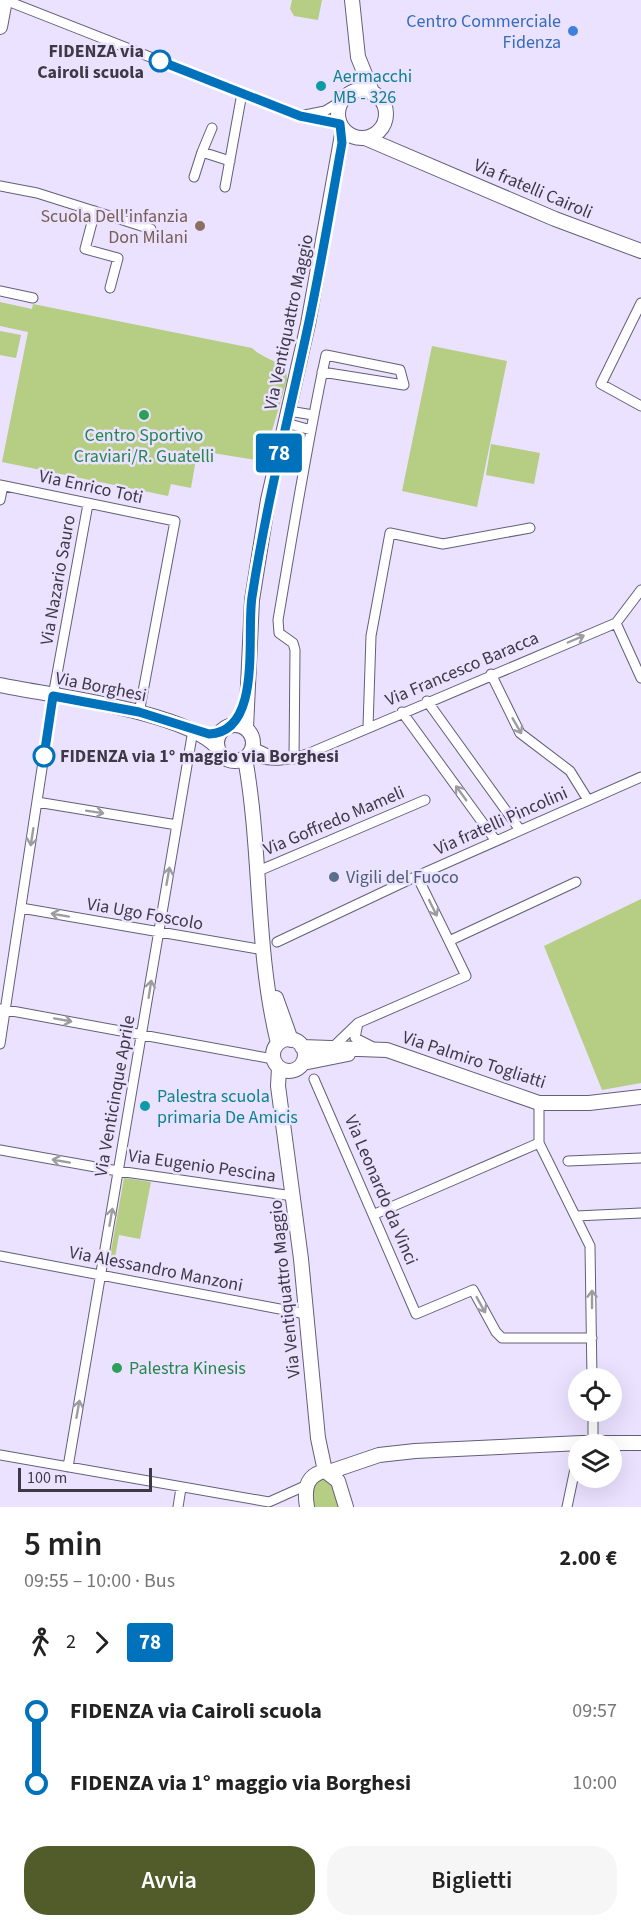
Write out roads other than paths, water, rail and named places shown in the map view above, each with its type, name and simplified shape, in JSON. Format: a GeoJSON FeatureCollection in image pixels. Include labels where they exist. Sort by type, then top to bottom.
{"type":"FeatureCollection","features":[{"type":"Feature","properties":{"kind":"main road"},"geometry":{"type":"LineString","coordinates":[[0,27],[5,0]]}},
{"type":"Feature","properties":{"kind":"main road","name":"Via Ventiquattro Maggio"},"geometry":{"type":"LineString","coordinates":[[337,170],[354,144],[378,132],[385,112],[383,104],[373,94],[358,57],[351,0]]}},
{"type":"Feature","properties":{"kind":"main road","name":"Via Ventiquattro Maggio"},"geometry":{"type":"LineString","coordinates":[[286,1137],[288,1083],[301,1066],[305,1055],[291,1043],[278,1004],[256,872],[250,801],[249,753],[252,736],[240,726],[247,695],[252,600],[268,500],[337,170],[341,127],[338,112],[348,96],[358,57]]}},
{"type":"Feature","properties":{"kind":"main road"},"geometry":{"type":"LineString","coordinates":[[348,96],[373,94]]}},
{"type":"Feature","properties":{"kind":"main road","name":"Via fratelli Cairoli"},"geometry":{"type":"LineString","coordinates":[[385,112],[390,141],[412,159]]}},
{"type":"Feature","properties":{"kind":"main road"},"geometry":{"type":"LineString","coordinates":[[341,127],[363,138]]}},
{"type":"Feature","properties":{"kind":"main road","name":"Via fratelli Cairoli"},"geometry":{"type":"LineString","coordinates":[[363,138],[555,219],[641,251]]}},
{"type":"Feature","properties":{"kind":"main road","name":"Via Borghesi"},"geometry":{"type":"LineString","coordinates":[[0,685],[139,712],[193,730],[220,733]]}},
{"type":"Feature","properties":{"kind":"main road"},"geometry":{"type":"LineString","coordinates":[[218,748],[220,733],[240,726]]}},
{"type":"Feature","properties":{"kind":"main road","name":"Via Borghesi"},"geometry":{"type":"LineString","coordinates":[[193,730],[218,748]]}},
{"type":"Feature","properties":{"kind":"main road","name":"Via Ventiquattro Maggio"},"geometry":{"type":"LineString","coordinates":[[218,748],[239,772],[250,801]]}},
{"type":"Feature","properties":{"kind":"main road"},"geometry":{"type":"LineString","coordinates":[[230,760],[249,753]]}},
{"type":"Feature","properties":{"kind":"main road","name":"Via Ventiquattro Maggio"},"geometry":{"type":"LineString","coordinates":[[291,1043],[274,1050],[293,1196],[318,1438],[317,1456],[309,1481],[307,1507]]}},
{"type":"Feature","properties":{"kind":"main road","name":"Via Palmiro Togliatti"},"geometry":{"type":"LineString","coordinates":[[291,1043],[332,1048],[372,1048],[539,1103],[589,1103],[641,1097]]}},
{"type":"Feature","properties":{"kind":"main road"},"geometry":{"type":"LineString","coordinates":[[276,1063],[291,1071],[301,1066],[372,1048]]}},
{"type":"Feature","properties":{"kind":"main road","name":"Via Ventiquattro Maggio"},"geometry":{"type":"LineString","coordinates":[[318,1438],[327,1472],[338,1481],[343,1491],[346,1507]]}},
{"type":"Feature","properties":{"kind":"main road"},"geometry":{"type":"LineString","coordinates":[[622,1444],[641,1443]]}},
{"type":"Feature","properties":{"kind":"main road"},"geometry":{"type":"LineString","coordinates":[[309,1481],[327,1472],[358,1464],[379,1455],[415,1451],[568,1446]]}},
{"type":"Feature","properties":{"kind":"main road"},"geometry":{"type":"LineString","coordinates":[[343,1491],[346,1478],[358,1464]]}},
{"type":"Feature","properties":{"kind":"street"},"geometry":{"type":"LineString","coordinates":[[5,0],[300,116],[341,127]]}},
{"type":"Feature","properties":{"kind":"street"},"geometry":{"type":"LineString","coordinates":[[225,188],[242,93]]}},
{"type":"Feature","properties":{"kind":"street"},"geometry":{"type":"LineString","coordinates":[[300,116],[325,111],[348,96]]}},
{"type":"Feature","properties":{"kind":"street"},"geometry":{"type":"LineString","coordinates":[[194,177],[212,128]]}},
{"type":"Feature","properties":{"kind":"street"},"geometry":{"type":"LineString","coordinates":[[202,152],[230,161]]}},
{"type":"Feature","properties":{"kind":"street"},"geometry":{"type":"LineString","coordinates":[[0,186],[38,193],[151,229]]}},
{"type":"Feature","properties":{"kind":"street"},"geometry":{"type":"LineString","coordinates":[[95,211],[85,249],[118,258],[110,288]]}},
{"type":"Feature","properties":{"kind":"street"},"geometry":{"type":"LineString","coordinates":[[0,291],[33,298]]}},
{"type":"Feature","properties":{"kind":"street"},"geometry":{"type":"LineString","coordinates":[[641,303],[601,384],[641,406]]}},
{"type":"Feature","properties":{"kind":"street"},"geometry":{"type":"LineString","coordinates":[[294,759],[295,650],[293,643],[279,633],[278,620],[310,430],[314,416],[322,372],[326,355],[400,370],[404,385],[322,372]]}},
{"type":"Feature","properties":{"kind":"street"},"geometry":{"type":"LineString","coordinates":[[287,417],[314,416]]}},
{"type":"Feature","properties":{"kind":"street"},"geometry":{"type":"LineString","coordinates":[[287,417],[310,430]]}},
{"type":"Feature","properties":{"kind":"street"},"geometry":{"type":"LineString","coordinates":[[0,500],[1,486]]}},
{"type":"Feature","properties":{"kind":"street","name":"Via Enrico Toti"},"geometry":{"type":"LineString","coordinates":[[1,486],[175,521],[139,712]]}},
{"type":"Feature","properties":{"kind":"street","name":"Via Nazario Sauro"},"geometry":{"type":"LineString","coordinates":[[0,1044],[3,1010],[53,696],[88,504]]}},
{"type":"Feature","properties":{"kind":"street"},"geometry":{"type":"LineString","coordinates":[[368,727],[371,636],[390,533],[443,544],[530,528]]}},
{"type":"Feature","properties":{"kind":"street"},"geometry":{"type":"LineString","coordinates":[[641,590],[616,623],[641,678]]}},
{"type":"Feature","properties":{"kind":"street","name":"Via Francesco Baracca"},"geometry":{"type":"LineString","coordinates":[[249,753],[267,760],[294,759],[616,623]]}},
{"type":"Feature","properties":{"kind":"street"},"geometry":{"type":"LineString","coordinates":[[491,674],[520,733],[570,771],[588,800]]}},
{"type":"Feature","properties":{"kind":"street"},"geometry":{"type":"LineString","coordinates":[[427,701],[520,830]]}},
{"type":"Feature","properties":{"kind":"street"},"geometry":{"type":"LineString","coordinates":[[402,712],[496,841]]}},
{"type":"Feature","properties":{"kind":"street","name":"Via Venticinque Aprile"},"geometry":{"type":"LineString","coordinates":[[68,1467],[193,730]]}},
{"type":"Feature","properties":{"kind":"street","name":"Via fratelli Pincolini"},"geometry":{"type":"LineString","coordinates":[[268,945],[641,777]]}},
{"type":"Feature","properties":{"kind":"street","name":"Via Goffredo Mameli"},"geometry":{"type":"LineString","coordinates":[[256,872],[425,800]]}},
{"type":"Feature","properties":{"kind":"street"},"geometry":{"type":"LineString","coordinates":[[37,802],[177,825]]}},
{"type":"Feature","properties":{"kind":"street"},"geometry":{"type":"LineString","coordinates":[[332,1048],[358,1023],[466,976],[417,876]]}},
{"type":"Feature","properties":{"kind":"street"},"geometry":{"type":"LineString","coordinates":[[449,941],[576,882]]}},
{"type":"Feature","properties":{"kind":"street","name":"Via Ugo Foscolo"},"geometry":{"type":"LineString","coordinates":[[21,908],[159,934],[268,945]]}},
{"type":"Feature","properties":{"kind":"street"},"geometry":{"type":"LineString","coordinates":[[3,1010],[142,1034],[276,1063]]}},
{"type":"Feature","properties":{"kind":"street"},"geometry":{"type":"LineString","coordinates":[[358,1023],[355,1038],[372,1048]]}},
{"type":"Feature","properties":{"kind":"street","name":"Via Leonardo da Vinci"},"geometry":{"type":"LineString","coordinates":[[314,1079],[375,1214],[416,1314],[473,1290],[496,1332],[502,1338],[592,1338]]}},
{"type":"Feature","properties":{"kind":"street"},"geometry":{"type":"LineString","coordinates":[[539,1103],[539,1143],[590,1246],[592,1368]]}},
{"type":"Feature","properties":{"kind":"street"},"geometry":{"type":"LineString","coordinates":[[375,1214],[539,1143]]}},
{"type":"Feature","properties":{"kind":"street","name":"Via Eugenio Pescina"},"geometry":{"type":"LineString","coordinates":[[0,1150],[118,1171],[293,1196]]}},
{"type":"Feature","properties":{"kind":"street"},"geometry":{"type":"LineString","coordinates":[[568,1161],[641,1158]]}},
{"type":"Feature","properties":{"kind":"street"},"geometry":{"type":"LineString","coordinates":[[576,1216],[641,1213]]}},
{"type":"Feature","properties":{"kind":"street","name":"Via Alessandro Manzoni"},"geometry":{"type":"LineString","coordinates":[[0,1256],[306,1314]]}},
{"type":"Feature","properties":{"kind":"street"},"geometry":{"type":"LineString","coordinates":[[0,1455],[269,1502],[309,1481]]}},
{"type":"Feature","properties":{"kind":"street"},"geometry":{"type":"LineString","coordinates":[[178,1507],[181,1488]]}},
{"type":"Feature","properties":{"kind":"street"},"geometry":{"type":"LineString","coordinates":[[567,1507],[572,1488]]}},
{"type":"Feature","properties":{"kind":"place","name":"Centro Commerciale Fidenza"},"geometry":{"type":"Point","coordinates":[573,31]}},
{"type":"Feature","properties":{"kind":"place","name":"FIDENZA via Cairoli scuola"},"geometry":{"type":"Point","coordinates":[160,61]}},
{"type":"Feature","properties":{"kind":"place","name":"Aermacchi MB - 326"},"geometry":{"type":"Point","coordinates":[321,86]}},
{"type":"Feature","properties":{"kind":"place","name":"Scuola Dell'infanzia Don Milani"},"geometry":{"type":"Point","coordinates":[200,226]}},
{"type":"Feature","properties":{"kind":"place","name":"Centro Sportivo Craviari/R. Guatelli"},"geometry":{"type":"Point","coordinates":[144,415]}},
{"type":"Feature","properties":{"kind":"place","name":"FIDENZA via 1° maggio via Borghesi"},"geometry":{"type":"Point","coordinates":[44,756]}},
{"type":"Feature","properties":{"kind":"place","name":"Vigili del Fuoco"},"geometry":{"type":"Point","coordinates":[334,877]}},
{"type":"Feature","properties":{"kind":"place","name":"Palestra scuola primaria De Amicis"},"geometry":{"type":"Point","coordinates":[145,1106]}},
{"type":"Feature","properties":{"kind":"place","name":"Palestra Kinesis"},"geometry":{"type":"Point","coordinates":[117,1368]}}]}
